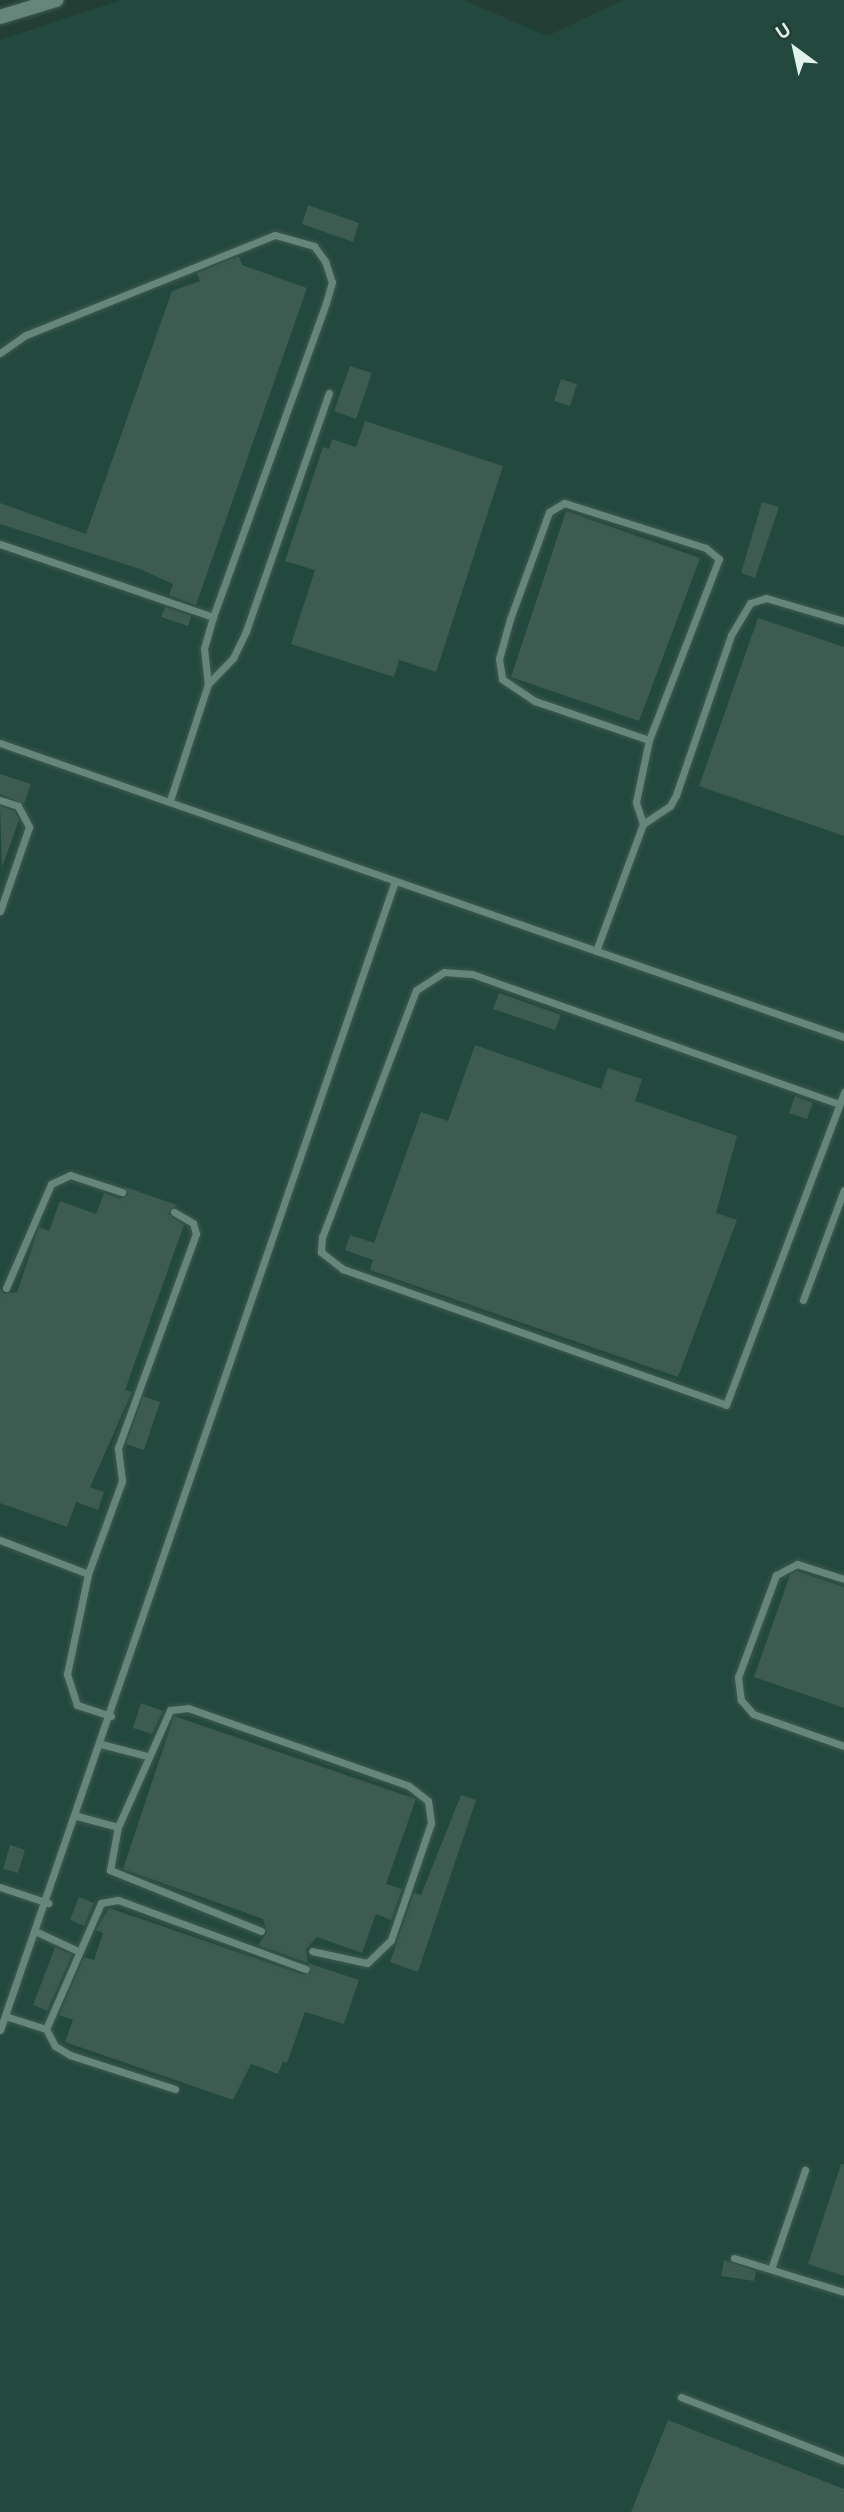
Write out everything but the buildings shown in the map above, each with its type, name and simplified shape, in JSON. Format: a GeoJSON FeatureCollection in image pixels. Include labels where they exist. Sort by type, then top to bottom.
{"type":"FeatureCollection","features":[{"type":"Feature","properties":{"kind":"street"},"geometry":{"type":"LineString","coordinates":[[0,17],[55,0]]}},
{"type":"Feature","properties":{"kind":"lane"},"geometry":{"type":"LineString","coordinates":[[0,353],[26,335],[275,235],[314,246],[332,282],[213,617],[204,648],[208,684],[170,800]]}},
{"type":"Feature","properties":{"kind":"lane"},"geometry":{"type":"LineString","coordinates":[[208,684],[233,658],[246,631],[330,393]]}},
{"type":"Feature","properties":{"kind":"lane"},"geometry":{"type":"LineString","coordinates":[[643,824],[636,802],[649,740],[719,559],[706,548],[564,503],[549,512],[510,619],[499,659],[502,679],[535,701],[649,740]]}},
{"type":"Feature","properties":{"kind":"lane"},"geometry":{"type":"LineString","coordinates":[[0,544],[213,617]]}},
{"type":"Feature","properties":{"kind":"lane"},"geometry":{"type":"LineString","coordinates":[[596,951],[643,824],[670,806],[676,795],[731,635],[750,603],[766,598],[844,621]]}},
{"type":"Feature","properties":{"kind":"lane"},"geometry":{"type":"LineString","coordinates":[[0,743],[844,1037]]}},
{"type":"Feature","properties":{"kind":"lane"},"geometry":{"type":"LineString","coordinates":[[0,800],[18,806],[29,827],[0,911]]}},
{"type":"Feature","properties":{"kind":"lane"},"geometry":{"type":"LineString","coordinates":[[0,2029],[48,1903],[395,881]]}},
{"type":"Feature","properties":{"kind":"lane"},"geometry":{"type":"LineString","coordinates":[[839,1104],[471,974],[444,972],[416,990],[322,1237],[321,1252],[343,1269],[726,1405],[844,1092]]}},
{"type":"Feature","properties":{"kind":"lane"},"geometry":{"type":"LineString","coordinates":[[6,1288],[51,1184],[69,1175],[122,1192]]}},
{"type":"Feature","properties":{"kind":"lane"},"geometry":{"type":"LineString","coordinates":[[803,1300],[844,1190]]}},
{"type":"Feature","properties":{"kind":"lane"},"geometry":{"type":"LineString","coordinates":[[111,1716],[77,1705],[68,1684],[88,1574],[122,1481],[118,1448],[196,1234],[193,1223],[174,1212]]}},
{"type":"Feature","properties":{"kind":"lane"},"geometry":{"type":"LineString","coordinates":[[0,1540],[88,1574]]}},
{"type":"Feature","properties":{"kind":"lane"},"geometry":{"type":"LineString","coordinates":[[844,1579],[797,1564],[776,1575],[738,1677],[741,1700],[753,1714],[844,1746]]}},
{"type":"Feature","properties":{"kind":"lane"},"geometry":{"type":"LineString","coordinates":[[261,1931],[116,1876],[109,1862],[118,1827],[163,1718],[170,1710],[188,1708],[421,1792],[431,1823],[391,1940],[367,1963],[312,1951]]}},
{"type":"Feature","properties":{"kind":"lane"},"geometry":{"type":"LineString","coordinates":[[102,1744],[147,1756]]}},
{"type":"Feature","properties":{"kind":"lane"},"geometry":{"type":"LineString","coordinates":[[77,1816],[118,1827]]}},
{"type":"Feature","properties":{"kind":"lane"},"geometry":{"type":"LineString","coordinates":[[0,1887],[48,1903]]}},
{"type":"Feature","properties":{"kind":"lane"},"geometry":{"type":"LineString","coordinates":[[46,2029],[93,1912],[109,1899],[306,1969]]}},
{"type":"Feature","properties":{"kind":"lane"},"geometry":{"type":"LineString","coordinates":[[37,1933],[78,1951]]}},
{"type":"Feature","properties":{"kind":"lane"},"geometry":{"type":"LineString","coordinates":[[5,2016],[46,2029],[55,2046],[70,2055],[175,2089]]}},
{"type":"Feature","properties":{"kind":"lane"},"geometry":{"type":"LineString","coordinates":[[771,2269],[805,2169]]}},
{"type":"Feature","properties":{"kind":"lane"},"geometry":{"type":"LineString","coordinates":[[734,2258],[844,2292]]}},
{"type":"Feature","properties":{"kind":"lane"},"geometry":{"type":"LineString","coordinates":[[681,2398],[844,2461]]}},
{"type":"Feature","properties":{"kind":"shaded area"},"geometry":{"type":"Polygon","coordinates":[[[122,0],[464,0],[547,36],[623,0],[844,0],[844,2512],[0,2512],[0,40],[122,0]]]}}]}
